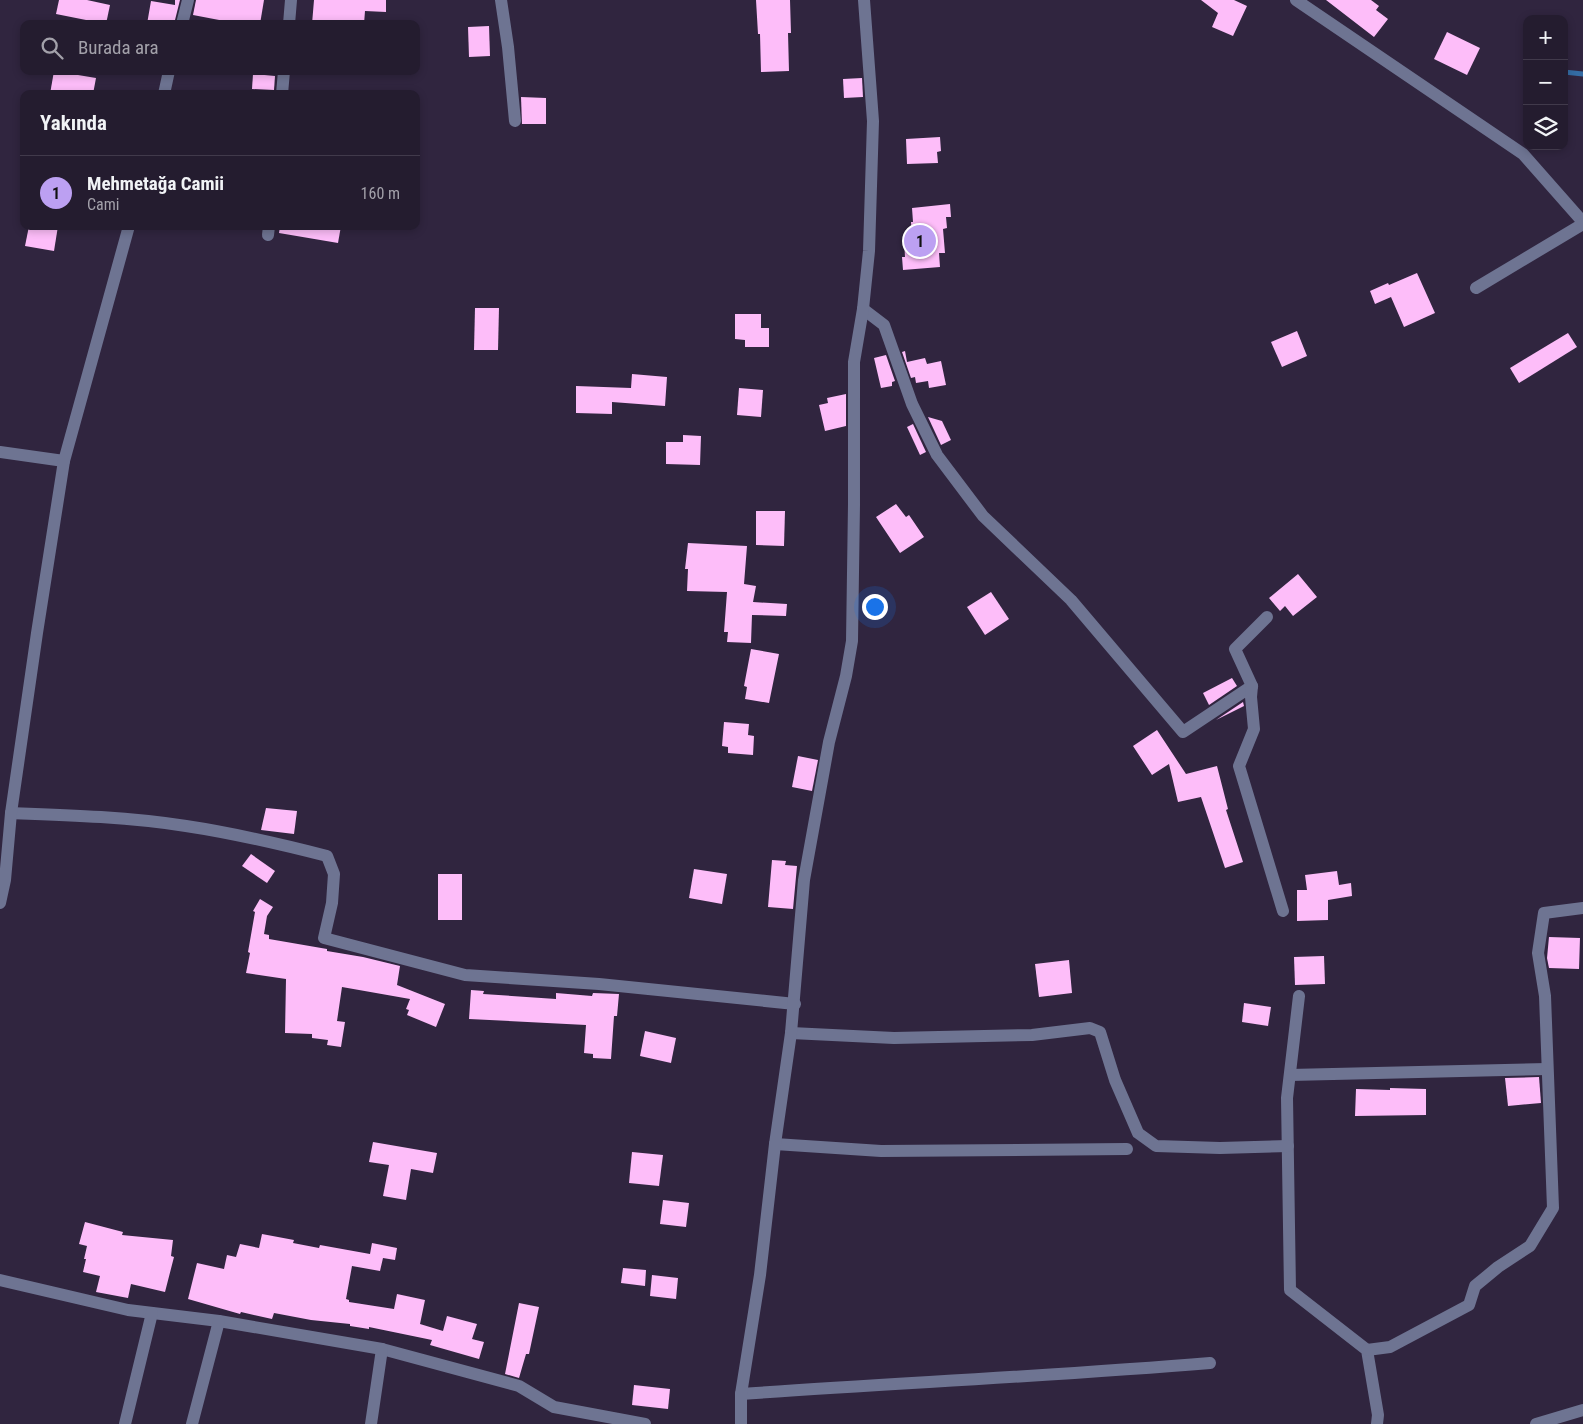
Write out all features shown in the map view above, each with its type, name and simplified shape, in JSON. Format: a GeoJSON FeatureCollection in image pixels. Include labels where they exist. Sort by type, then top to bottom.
{"type":"FeatureCollection","features":[{"type":"Feature","properties":{"kind":"street"},"geometry":{"type":"LineString","coordinates":[[183,20],[188,0]]}},
{"type":"Feature","properties":{"kind":"street"},"geometry":{"type":"LineString","coordinates":[[288,20],[291,0]]}},
{"type":"Feature","properties":{"kind":"street"},"geometry":{"type":"LineString","coordinates":[[501,0],[508,47],[515,121]]}},
{"type":"Feature","properties":{"kind":"street"},"geometry":{"type":"LineString","coordinates":[[741,1424],[741,1394],[760,1274],[792,1033],[804,880],[829,742],[846,676],[852,641],[854,362],[864,309],[869,251],[873,121],[864,0]]}},
{"type":"Feature","properties":{"kind":"street"},"geometry":{"type":"LineString","coordinates":[[1296,0],[1523,154],[1583,223],[1476,288]]}},
{"type":"Feature","properties":{"kind":"street"},"geometry":{"type":"LineString","coordinates":[[165,90],[169,75]]}},
{"type":"Feature","properties":{"kind":"street"},"geometry":{"type":"LineString","coordinates":[[282,90],[284,75]]}},
{"type":"Feature","properties":{"kind":"street"},"geometry":{"type":"LineString","coordinates":[[0,903],[36,633],[64,461],[128,230]]}},
{"type":"Feature","properties":{"kind":"street"},"geometry":{"type":"LineString","coordinates":[[864,309],[884,325],[912,404],[937,455],[983,516],[1071,600],[1183,732],[1252,686]]}},
{"type":"Feature","properties":{"kind":"street"},"geometry":{"type":"LineString","coordinates":[[0,452],[64,461]]}},
{"type":"Feature","properties":{"kind":"street"},"geometry":{"type":"LineString","coordinates":[[1267,617],[1235,649],[1252,686],[1254,729],[1239,766],[1283,911]]}},
{"type":"Feature","properties":{"kind":"street"},"geometry":{"type":"LineString","coordinates":[[11,813],[80,816],[184,825],[265,840],[327,856],[334,874],[332,903],[324,938],[465,975],[600,984],[795,1004]]}},
{"type":"Feature","properties":{"kind":"street"},"geometry":{"type":"LineString","coordinates":[[1367,1350],[1390,1347],[1469,1305],[1475,1286],[1498,1267],[1530,1246],[1553,1208],[1545,996],[1538,954],[1544,913],[1583,908]]}},
{"type":"Feature","properties":{"kind":"street"},"geometry":{"type":"LineString","coordinates":[[1299,996],[1287,1098],[1290,1290],[1367,1350],[1378,1415],[1377,1424]]}},
{"type":"Feature","properties":{"kind":"street"},"geometry":{"type":"LineString","coordinates":[[792,1033],[894,1038],[1032,1035],[1090,1028],[1100,1032],[1115,1080],[1138,1133],[1156,1146],[1220,1148],[1288,1146]]}},
{"type":"Feature","properties":{"kind":"street"},"geometry":{"type":"LineString","coordinates":[[1290,1075],[1547,1069]]}},
{"type":"Feature","properties":{"kind":"street"},"geometry":{"type":"LineString","coordinates":[[776,1144],[881,1151],[1127,1149]]}},
{"type":"Feature","properties":{"kind":"street"},"geometry":{"type":"LineString","coordinates":[[0,1280],[128,1310],[219,1321],[382,1349],[519,1386],[554,1407],[645,1424]]}},
{"type":"Feature","properties":{"kind":"street"},"geometry":{"type":"LineString","coordinates":[[125,1424],[152,1313]]}},
{"type":"Feature","properties":{"kind":"street"},"geometry":{"type":"LineString","coordinates":[[192,1424],[219,1321]]}},
{"type":"Feature","properties":{"kind":"street"},"geometry":{"type":"LineString","coordinates":[[371,1424],[382,1349]]}},
{"type":"Feature","properties":{"kind":"street"},"geometry":{"type":"LineString","coordinates":[[741,1394],[1084,1373],[1210,1362]]}},
{"type":"Feature","properties":{"kind":"street"},"geometry":{"type":"LineString","coordinates":[[1536,1424],[1583,1410]]}},
{"type":"Feature","properties":{"kind":"building"},"geometry":{"type":"Polygon","coordinates":[[[59,0],[87,0],[110,5],[107,20],[86,20],[56,14],[59,0]]]}},
{"type":"Feature","properties":{"kind":"building"},"geometry":{"type":"Polygon","coordinates":[[[175,0],[180,0],[175,20],[148,20],[151,1],[175,5],[175,0]]]}},
{"type":"Feature","properties":{"kind":"building"},"geometry":{"type":"Polygon","coordinates":[[[196,0],[264,0],[261,20],[219,20],[193,15],[196,0]]]}},
{"type":"Feature","properties":{"kind":"building"},"geometry":{"type":"Polygon","coordinates":[[[314,0],[386,0],[386,12],[365,11],[364,20],[312,20],[314,0]]]}},
{"type":"Feature","properties":{"kind":"building"},"geometry":{"type":"Polygon","coordinates":[[[756,0],[790,0],[791,33],[788,33],[789,71],[761,72],[760,34],[758,34],[756,0]]]}},
{"type":"Feature","properties":{"kind":"building"},"geometry":{"type":"Polygon","coordinates":[[[1201,0],[1234,0],[1247,6],[1233,36],[1212,27],[1218,13],[1201,0]]]}},
{"type":"Feature","properties":{"kind":"building"},"geometry":{"type":"Polygon","coordinates":[[[1326,0],[1371,0],[1379,6],[1376,10],[1388,19],[1374,37],[1326,0]]]}},
{"type":"Feature","properties":{"kind":"building"},"geometry":{"type":"Polygon","coordinates":[[[489,26],[490,56],[469,57],[468,27],[489,26]]]}},
{"type":"Feature","properties":{"kind":"building"},"geometry":{"type":"Polygon","coordinates":[[[1447,32],[1480,48],[1467,75],[1434,59],[1447,32]]]}},
{"type":"Feature","properties":{"kind":"building"},"geometry":{"type":"Polygon","coordinates":[[[53,75],[78,75],[96,78],[94,90],[51,90],[53,75]]]}},
{"type":"Feature","properties":{"kind":"building"},"geometry":{"type":"Polygon","coordinates":[[[253,75],[275,76],[274,90],[252,89],[253,75]]]}},
{"type":"Feature","properties":{"kind":"building"},"geometry":{"type":"Polygon","coordinates":[[[862,78],[863,97],[844,98],[843,79],[862,78]]]}},
{"type":"Feature","properties":{"kind":"building"},"geometry":{"type":"Polygon","coordinates":[[[521,97],[546,98],[546,124],[522,124],[521,97]]]}},
{"type":"Feature","properties":{"kind":"building"},"geometry":{"type":"Polygon","coordinates":[[[940,137],[941,151],[937,152],[938,163],[907,164],[906,139],[940,137]]]}},
{"type":"Feature","properties":{"kind":"building"},"geometry":{"type":"Polygon","coordinates":[[[950,204],[951,217],[946,217],[947,228],[943,229],[945,253],[939,253],[940,267],[903,270],[902,257],[905,257],[904,240],[912,239],[912,208],[950,204]]]}},
{"type":"Feature","properties":{"kind":"building"},"geometry":{"type":"Polygon","coordinates":[[[28,230],[57,230],[54,251],[25,246],[28,230]]]}},
{"type":"Feature","properties":{"kind":"building"},"geometry":{"type":"Polygon","coordinates":[[[279,230],[340,230],[338,243],[279,233],[279,230]]]}},
{"type":"Feature","properties":{"kind":"building"},"geometry":{"type":"Polygon","coordinates":[[[1417,273],[1435,313],[1404,327],[1391,297],[1375,304],[1370,291],[1417,273]]]}},
{"type":"Feature","properties":{"kind":"building"},"geometry":{"type":"Polygon","coordinates":[[[475,308],[499,308],[498,350],[474,350],[475,308]]]}},
{"type":"Feature","properties":{"kind":"building"},"geometry":{"type":"Polygon","coordinates":[[[735,314],[761,314],[761,328],[769,328],[769,347],[745,347],[745,340],[735,339],[735,314]]]}},
{"type":"Feature","properties":{"kind":"building"},"geometry":{"type":"Polygon","coordinates":[[[1297,331],[1307,356],[1282,367],[1271,342],[1297,331]]]}},
{"type":"Feature","properties":{"kind":"building"},"geometry":{"type":"Polygon","coordinates":[[[1568,333],[1577,347],[1519,383],[1510,368],[1568,333]]]}},
{"type":"Feature","properties":{"kind":"building"},"geometry":{"type":"Polygon","coordinates":[[[905,351],[907,362],[925,358],[927,364],[941,361],[946,385],[929,388],[928,381],[916,383],[915,377],[911,378],[902,352],[905,351]]]}},
{"type":"Feature","properties":{"kind":"building"},"geometry":{"type":"Polygon","coordinates":[[[886,355],[895,381],[892,382],[892,386],[881,388],[874,358],[886,355]]]}},
{"type":"Feature","properties":{"kind":"building"},"geometry":{"type":"Polygon","coordinates":[[[632,374],[667,377],[665,406],[612,402],[612,414],[576,413],[576,386],[631,388],[632,374]]]}},
{"type":"Feature","properties":{"kind":"building"},"geometry":{"type":"Polygon","coordinates":[[[739,388],[763,390],[761,417],[737,415],[739,388]]]}},
{"type":"Feature","properties":{"kind":"building"},"geometry":{"type":"Polygon","coordinates":[[[846,394],[846,426],[825,431],[819,405],[828,403],[827,398],[846,394]]]}},
{"type":"Feature","properties":{"kind":"building"},"geometry":{"type":"Polygon","coordinates":[[[928,417],[942,421],[951,440],[941,445],[928,417]]]}},
{"type":"Feature","properties":{"kind":"building"},"geometry":{"type":"Polygon","coordinates":[[[913,424],[926,452],[920,455],[907,427],[913,424]]]}},
{"type":"Feature","properties":{"kind":"building"},"geometry":{"type":"Polygon","coordinates":[[[683,435],[701,436],[700,465],[666,464],[666,442],[683,442],[683,435]]]}},
{"type":"Feature","properties":{"kind":"building"},"geometry":{"type":"Polygon","coordinates":[[[896,504],[906,517],[909,515],[924,537],[900,553],[876,517],[896,504]]]}},
{"type":"Feature","properties":{"kind":"building"},"geometry":{"type":"Polygon","coordinates":[[[756,511],[785,511],[784,546],[756,545],[756,511]]]}},
{"type":"Feature","properties":{"kind":"building"},"geometry":{"type":"Polygon","coordinates":[[[688,543],[747,546],[744,584],[756,586],[753,602],[787,604],[786,616],[752,615],[751,643],[727,642],[728,632],[724,632],[727,592],[687,591],[688,569],[685,569],[688,543]]]}},
{"type":"Feature","properties":{"kind":"building"},"geometry":{"type":"Polygon","coordinates":[[[1298,574],[1317,597],[1293,616],[1285,606],[1280,611],[1269,598],[1298,574]]]}},
{"type":"Feature","properties":{"kind":"building"},"geometry":{"type":"Polygon","coordinates":[[[991,592],[1009,619],[985,635],[967,607],[991,592]]]}},
{"type":"Feature","properties":{"kind":"building"},"geometry":{"type":"Polygon","coordinates":[[[751,649],[779,654],[769,703],[745,699],[747,687],[744,686],[751,649]]]}},
{"type":"Feature","properties":{"kind":"building"},"geometry":{"type":"Polygon","coordinates":[[[1232,678],[1237,686],[1209,705],[1203,693],[1232,678]]]}},
{"type":"Feature","properties":{"kind":"building"},"geometry":{"type":"Polygon","coordinates":[[[1243,702],[1244,706],[1216,720],[1243,702]]]}},
{"type":"Feature","properties":{"kind":"building"},"geometry":{"type":"Polygon","coordinates":[[[724,722],[749,724],[748,735],[754,736],[753,755],[728,753],[728,747],[722,746],[724,722]]]}},
{"type":"Feature","properties":{"kind":"building"},"geometry":{"type":"Polygon","coordinates":[[[1157,730],[1186,774],[1217,766],[1228,809],[1226,810],[1243,862],[1225,868],[1201,797],[1178,802],[1169,764],[1152,775],[1133,746],[1157,730]]]}},
{"type":"Feature","properties":{"kind":"building"},"geometry":{"type":"Polygon","coordinates":[[[798,756],[818,760],[812,791],[792,787],[798,756]]]}},
{"type":"Feature","properties":{"kind":"building"},"geometry":{"type":"Polygon","coordinates":[[[266,808],[297,811],[294,834],[261,830],[266,808]]]}},
{"type":"Feature","properties":{"kind":"building"},"geometry":{"type":"Polygon","coordinates":[[[251,854],[275,871],[267,883],[242,866],[251,854]]]}},
{"type":"Feature","properties":{"kind":"building"},"geometry":{"type":"Polygon","coordinates":[[[772,860],[786,861],[785,865],[797,866],[793,909],[768,907],[772,860]]]}},
{"type":"Feature","properties":{"kind":"building"},"geometry":{"type":"Polygon","coordinates":[[[694,869],[727,874],[722,904],[689,898],[694,869]]]}},
{"type":"Feature","properties":{"kind":"building"},"geometry":{"type":"Polygon","coordinates":[[[1337,871],[1339,885],[1351,883],[1352,896],[1328,900],[1328,920],[1297,921],[1297,890],[1307,890],[1305,875],[1337,871]]]}},
{"type":"Feature","properties":{"kind":"building"},"geometry":{"type":"Polygon","coordinates":[[[438,874],[462,874],[462,920],[438,920],[438,874]]]}},
{"type":"Feature","properties":{"kind":"building"},"geometry":{"type":"Polygon","coordinates":[[[260,899],[273,907],[267,916],[264,934],[269,935],[269,939],[327,949],[327,951],[400,966],[397,985],[445,1004],[436,1027],[407,1015],[409,1010],[406,1009],[410,999],[342,987],[337,1021],[345,1022],[341,1047],[327,1045],[328,1040],[312,1038],[312,1034],[285,1033],[286,979],[246,973],[255,912],[253,911],[260,899]]]}},
{"type":"Feature","properties":{"kind":"building"},"geometry":{"type":"Polygon","coordinates":[[[1549,937],[1580,938],[1579,969],[1549,968],[1547,958],[1549,937]]]}},
{"type":"Feature","properties":{"kind":"building"},"geometry":{"type":"Polygon","coordinates":[[[1324,956],[1325,984],[1295,985],[1294,957],[1324,956]]]}},
{"type":"Feature","properties":{"kind":"building"},"geometry":{"type":"Polygon","coordinates":[[[1069,960],[1072,993],[1039,997],[1035,964],[1069,960]]]}},
{"type":"Feature","properties":{"kind":"building"},"geometry":{"type":"Polygon","coordinates":[[[471,990],[484,991],[483,994],[556,999],[556,993],[592,996],[593,993],[619,994],[617,1016],[614,1016],[611,1059],[593,1058],[593,1054],[584,1053],[586,1025],[469,1019],[471,990]]]}},
{"type":"Feature","properties":{"kind":"building"},"geometry":{"type":"Polygon","coordinates":[[[1244,1003],[1271,1007],[1268,1026],[1242,1022],[1244,1003]]]}},
{"type":"Feature","properties":{"kind":"building"},"geometry":{"type":"Polygon","coordinates":[[[645,1031],[676,1038],[671,1063],[640,1056],[645,1031]]]}},
{"type":"Feature","properties":{"kind":"building"},"geometry":{"type":"Polygon","coordinates":[[[1539,1077],[1541,1103],[1508,1106],[1505,1078],[1539,1077]]]}},
{"type":"Feature","properties":{"kind":"building"},"geometry":{"type":"Polygon","coordinates":[[[1390,1088],[1426,1089],[1426,1115],[1355,1116],[1356,1089],[1390,1090],[1390,1088]]]}},
{"type":"Feature","properties":{"kind":"building"},"geometry":{"type":"Polygon","coordinates":[[[373,1142],[437,1153],[433,1173],[411,1169],[406,1200],[383,1196],[389,1165],[369,1162],[373,1142]]]}},
{"type":"Feature","properties":{"kind":"building"},"geometry":{"type":"Polygon","coordinates":[[[632,1152],[663,1155],[659,1186],[629,1183],[632,1152]]]}},
{"type":"Feature","properties":{"kind":"building"},"geometry":{"type":"Polygon","coordinates":[[[663,1200],[689,1203],[686,1227],[660,1224],[663,1200]]]}},
{"type":"Feature","properties":{"kind":"building"},"geometry":{"type":"Polygon","coordinates":[[[85,1222],[123,1232],[122,1235],[173,1240],[171,1256],[174,1257],[165,1292],[131,1284],[128,1298],[96,1292],[100,1276],[83,1272],[87,1246],[79,1244],[85,1222]]]}},
{"type":"Feature","properties":{"kind":"building"},"geometry":{"type":"Polygon","coordinates":[[[262,1234],[294,1240],[293,1243],[319,1248],[320,1245],[370,1254],[372,1243],[397,1248],[395,1260],[383,1258],[380,1271],[352,1266],[346,1299],[349,1302],[394,1309],[397,1294],[425,1300],[420,1324],[443,1331],[447,1316],[477,1324],[472,1339],[484,1342],[479,1359],[430,1345],[432,1340],[369,1327],[369,1329],[350,1326],[350,1324],[311,1320],[274,1313],[272,1319],[241,1312],[240,1314],[188,1299],[197,1263],[224,1269],[227,1255],[236,1257],[240,1244],[259,1248],[262,1234]]]}},
{"type":"Feature","properties":{"kind":"building"},"geometry":{"type":"Polygon","coordinates":[[[623,1268],[646,1270],[645,1286],[621,1283],[623,1268]]]}},
{"type":"Feature","properties":{"kind":"building"},"geometry":{"type":"Polygon","coordinates":[[[652,1275],[678,1278],[676,1299],[650,1296],[652,1275]]]}},
{"type":"Feature","properties":{"kind":"building"},"geometry":{"type":"Polygon","coordinates":[[[519,1303],[539,1307],[529,1354],[526,1354],[519,1378],[505,1374],[519,1303]]]}},
{"type":"Feature","properties":{"kind":"building"},"geometry":{"type":"Polygon","coordinates":[[[634,1385],[670,1389],[668,1409],[632,1405],[634,1385]]]}},
{"type":"Feature","properties":{"kind":"waterway"},"geometry":{"type":"LineString","coordinates":[[1568,72],[1583,74]]}},
{"type":"Feature","properties":{"kind":"place","name":"Mehmetağa Camii"},"geometry":{"type":"Point","coordinates":[920,241]}}]}
